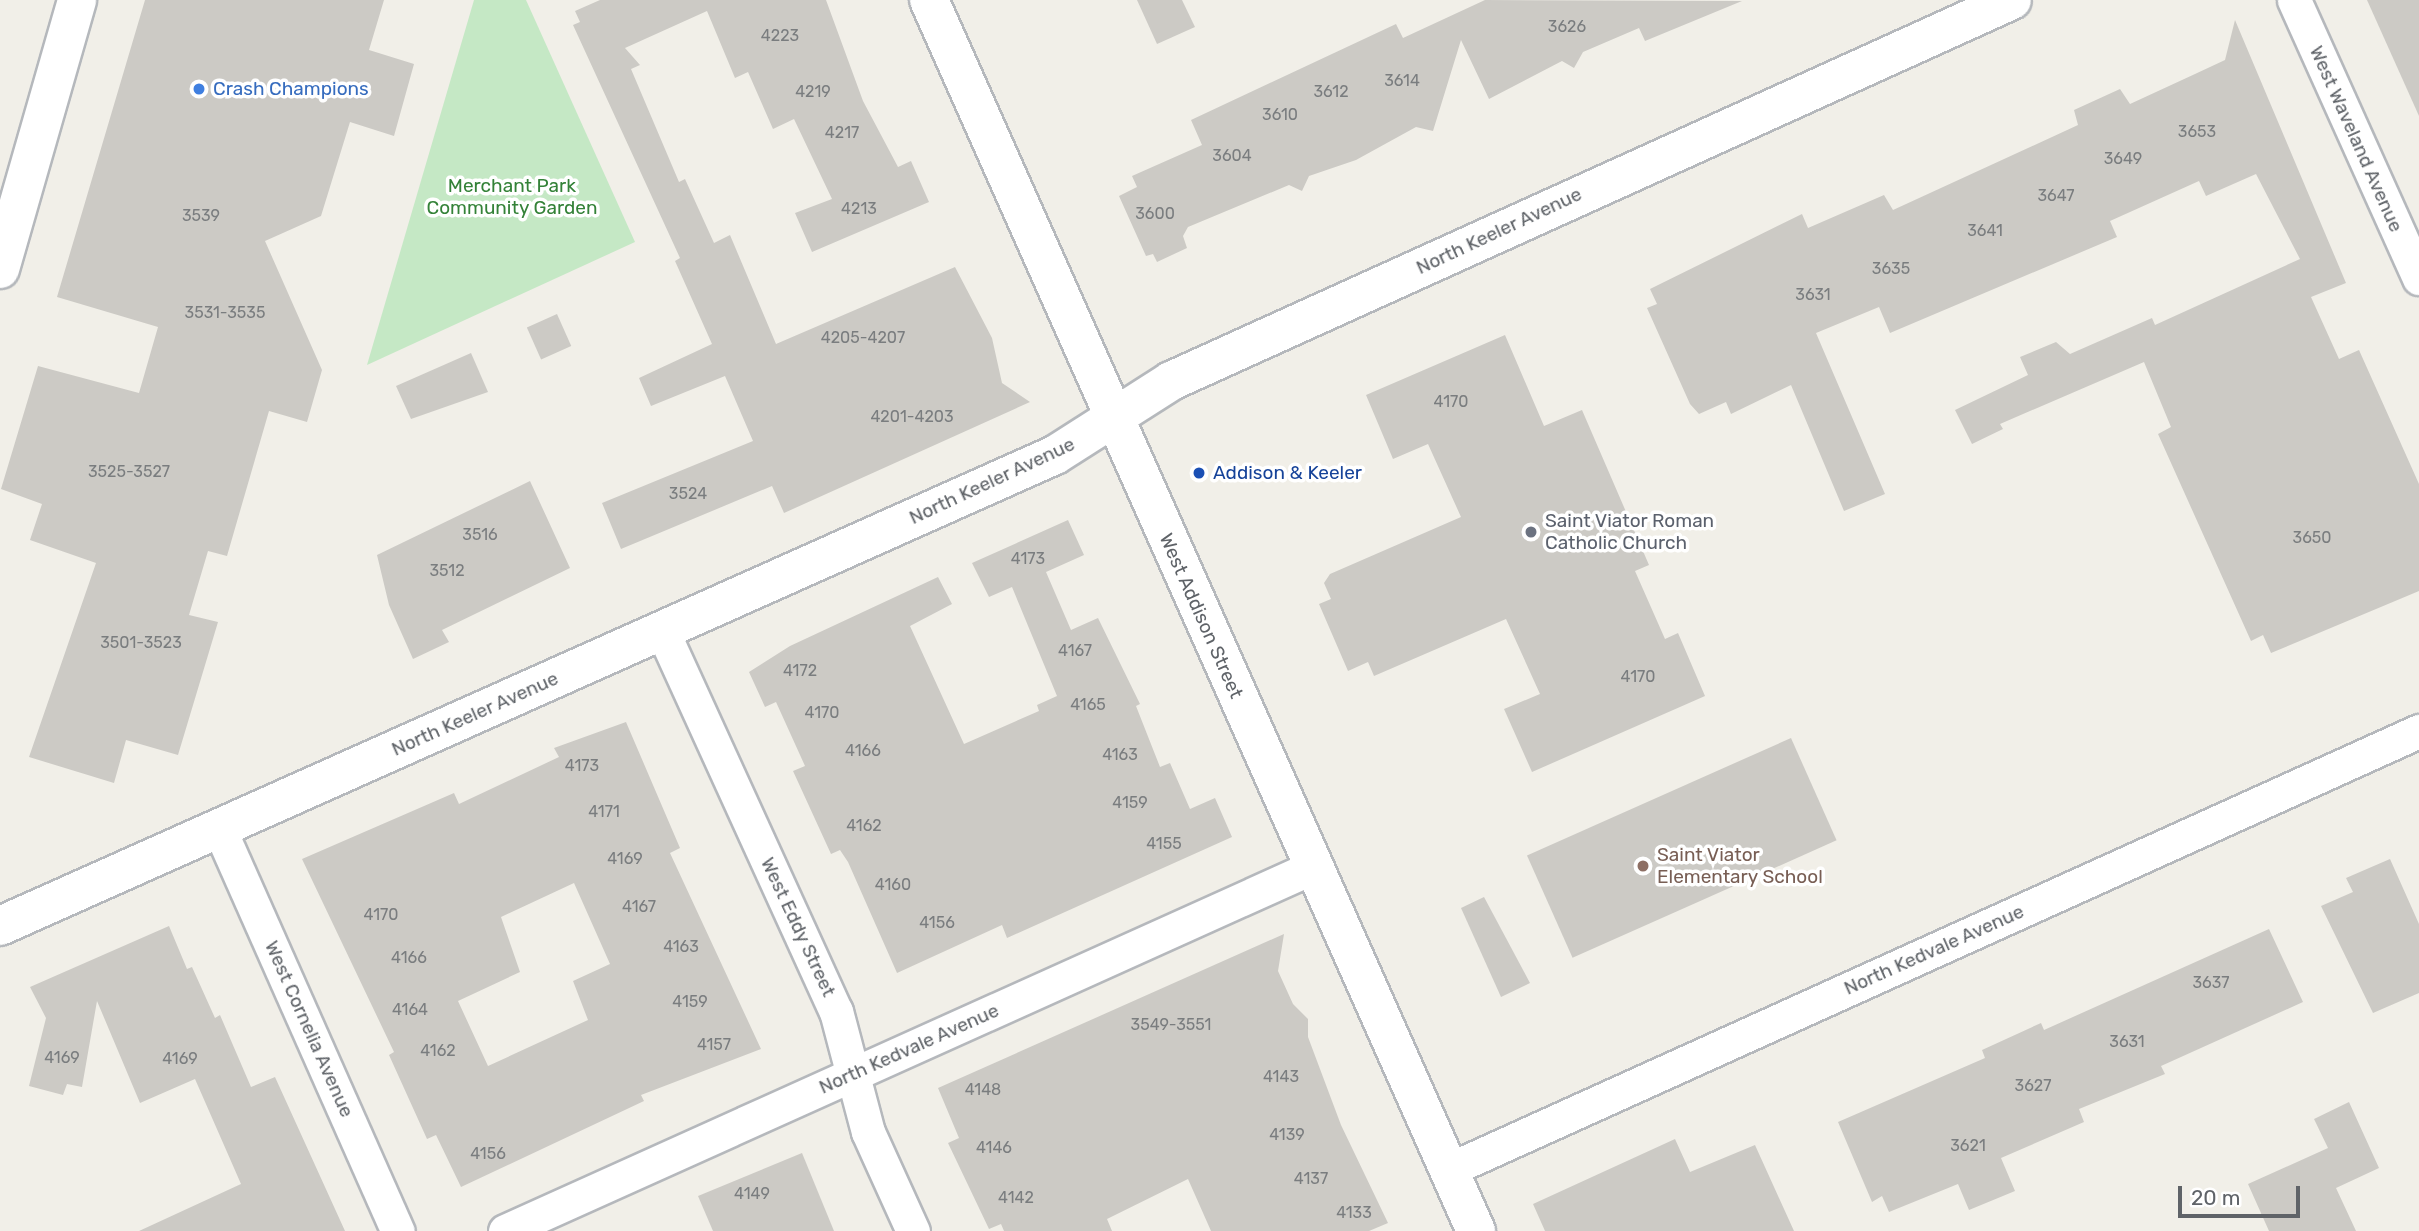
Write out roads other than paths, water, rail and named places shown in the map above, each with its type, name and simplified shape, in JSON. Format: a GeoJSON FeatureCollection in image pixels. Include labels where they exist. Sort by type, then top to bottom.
{"type":"FeatureCollection","features":[{"type":"Feature","properties":{"kind":"street"},"geometry":{"type":"LineString","coordinates":[[0,269],[77,0]]}},
{"type":"Feature","properties":{"kind":"street","name":"West Addison Street"},"geometry":{"type":"LineString","coordinates":[[929,0],[1476,1231]]}},
{"type":"Feature","properties":{"kind":"street","name":"North Keeler Avenue"},"geometry":{"type":"LineString","coordinates":[[0,926],[1055,455],[1115,421],[1184,375],[2012,0]]}},
{"type":"Feature","properties":{"kind":"street","name":"West Waveland Avenue"},"geometry":{"type":"LineString","coordinates":[[2294,0],[2419,278]]}},
{"type":"Feature","properties":{"kind":"street","name":"West Eddy Street"},"geometry":{"type":"LineString","coordinates":[[662,631],[836,1011],[868,1132],[913,1231]]}},
{"type":"Feature","properties":{"kind":"street","name":"North Kedvale Avenue"},"geometry":{"type":"LineString","coordinates":[[1448,1170],[2419,731]]}},
{"type":"Feature","properties":{"kind":"street","name":"West Cornelia Avenue"},"geometry":{"type":"LineString","coordinates":[[219,828],[398,1231]]}},
{"type":"Feature","properties":{"kind":"street","name":"North Kedvale Avenue"},"geometry":{"type":"LineString","coordinates":[[505,1231],[1313,867]]}},
{"type":"Feature","properties":{"kind":"place","name":"Crash Champions"},"geometry":{"type":"Point","coordinates":[199,89]}},
{"type":"Feature","properties":{"kind":"place","name":"Addison & Keeler"},"geometry":{"type":"Point","coordinates":[1199,473]}},
{"type":"Feature","properties":{"kind":"place","name":"Saint Viator Roman Catholic Church"},"geometry":{"type":"Point","coordinates":[1531,532]}},
{"type":"Feature","properties":{"kind":"place","name":"Saint Viator Elementary School"},"geometry":{"type":"Point","coordinates":[1643,866]}},
{"type":"Feature","properties":{"kind":"park label","name":"Merchant Park Community Garden"},"geometry":{"type":"Point","coordinates":[512,197]}}]}
